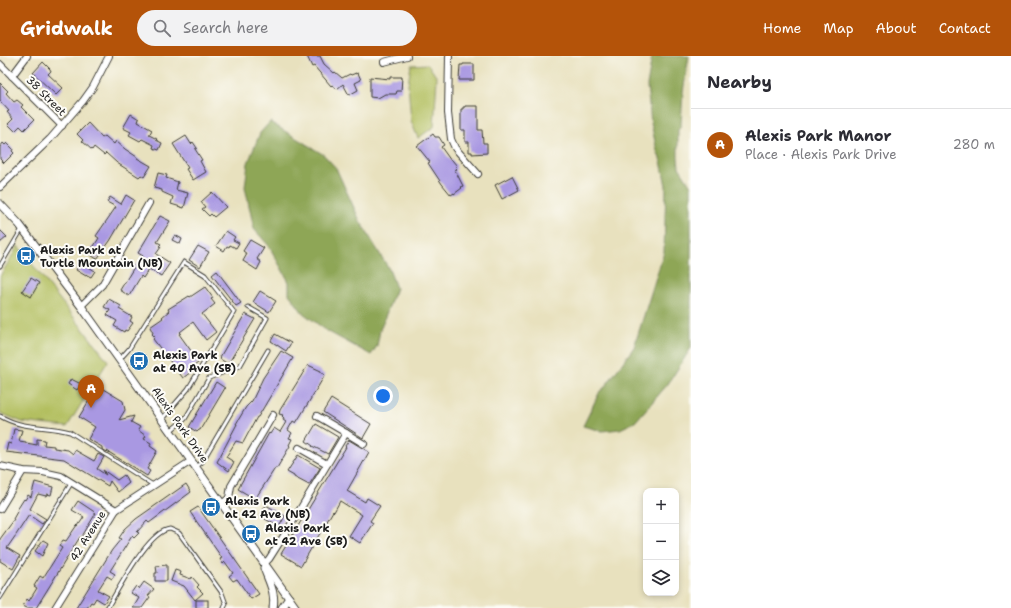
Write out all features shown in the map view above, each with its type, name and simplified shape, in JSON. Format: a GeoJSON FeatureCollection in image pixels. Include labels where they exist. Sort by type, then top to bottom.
{"type":"FeatureCollection","features":[{"type":"Feature","properties":{"kind":"street"},"geometry":{"type":"LineString","coordinates":[[12,76],[27,56]]}},
{"type":"Feature","properties":{"kind":"street"},"geometry":{"type":"LineString","coordinates":[[0,187],[62,126],[94,87],[109,56]]}},
{"type":"Feature","properties":{"kind":"street"},"geometry":{"type":"LineString","coordinates":[[384,62],[407,56]]}},
{"type":"Feature","properties":{"kind":"street"},"geometry":{"type":"LineString","coordinates":[[449,56],[448,113],[450,139],[455,148],[478,174]]}},
{"type":"Feature","properties":{"kind":"street","name":"38 Street"},"geometry":{"type":"LineString","coordinates":[[0,64],[62,126]]}},
{"type":"Feature","properties":{"kind":"street"},"geometry":{"type":"LineString","coordinates":[[81,306],[102,285],[149,203]]}},
{"type":"Feature","properties":{"kind":"street","name":"Alexis Park Drive"},"geometry":{"type":"LineString","coordinates":[[0,204],[22,229],[120,359],[292,605]]}},
{"type":"Feature","properties":{"kind":"street"},"geometry":{"type":"LineString","coordinates":[[222,504],[229,498],[231,486],[273,415]]}},
{"type":"Feature","properties":{"kind":"street"},"geometry":{"type":"LineString","coordinates":[[317,416],[364,444]]}},
{"type":"Feature","properties":{"kind":"street"},"geometry":{"type":"LineString","coordinates":[[264,564],[290,526],[346,433]]}},
{"type":"Feature","properties":{"kind":"street"},"geometry":{"type":"LineString","coordinates":[[299,448],[327,464]]}},
{"type":"Feature","properties":{"kind":"street","name":"42 Avenue"},"geometry":{"type":"LineString","coordinates":[[55,608],[116,510],[191,460]]}},
{"type":"Feature","properties":{"kind":"street"},"geometry":{"type":"LineString","coordinates":[[0,466],[23,471],[43,472],[61,476],[116,510]]}},
{"type":"Feature","properties":{"kind":"street"},"geometry":{"type":"LineString","coordinates":[[0,509],[23,471]]}},
{"type":"Feature","properties":{"kind":"street"},"geometry":{"type":"LineString","coordinates":[[259,557],[272,588],[274,601],[273,608]]}},
{"type":"Feature","properties":{"kind":"street"},"geometry":{"type":"LineString","coordinates":[[282,608],[292,605]]}},
{"type":"Feature","properties":{"kind":"lane"},"geometry":{"type":"LineString","coordinates":[[0,266],[22,229]]}},
{"type":"Feature","properties":{"kind":"lane"},"geometry":{"type":"LineString","coordinates":[[120,359],[129,349],[184,262],[206,275],[234,312],[188,390],[162,419]]}},
{"type":"Feature","properties":{"kind":"lane"},"geometry":{"type":"LineString","coordinates":[[170,430],[185,419],[209,378],[240,366],[267,318],[248,307]]}},
{"type":"Feature","properties":{"kind":"lane"},"geometry":{"type":"LineString","coordinates":[[196,468],[202,462],[268,350]]}},
{"type":"Feature","properties":{"kind":"lane"},"geometry":{"type":"LineString","coordinates":[[0,416],[24,426],[64,430],[70,432],[153,485]]}},
{"type":"Feature","properties":{"kind":"lane"},"geometry":{"type":"LineString","coordinates":[[0,598],[72,482]]}},
{"type":"Feature","properties":{"kind":"lane"},"geometry":{"type":"LineString","coordinates":[[107,608],[148,544],[162,531],[170,529],[179,533],[222,593],[226,604],[224,608]]}},
{"type":"Feature","properties":{"kind":"green space"},"geometry":{"type":"Polygon","coordinates":[[[652,56],[689,56],[683,92],[681,125],[678,130],[678,157],[679,167],[691,186],[691,348],[668,384],[635,422],[620,429],[602,431],[583,426],[600,391],[604,388],[634,347],[664,252],[666,186],[651,123],[647,86],[652,56]]]}},
{"type":"Feature","properties":{"kind":"green space"},"geometry":{"type":"Polygon","coordinates":[[[428,64],[437,78],[434,127],[418,138],[411,121],[408,84],[411,65],[428,64]]]}},
{"type":"Feature","properties":{"kind":"green space"},"geometry":{"type":"Polygon","coordinates":[[[270,122],[324,155],[336,168],[360,221],[389,269],[396,288],[380,330],[377,346],[371,355],[327,331],[303,313],[289,294],[289,282],[269,246],[254,229],[245,187],[248,163],[260,133],[270,122]]]}},
{"type":"Feature","properties":{"kind":"green space"},"geometry":{"type":"Polygon","coordinates":[[[18,246],[108,361],[67,427],[22,422],[0,413],[0,276],[18,246]]]}},
{"type":"Feature","properties":{"kind":"building"},"geometry":{"type":"Polygon","coordinates":[[[307,56],[320,56],[324,64],[342,78],[350,74],[358,73],[361,80],[355,83],[358,90],[349,95],[343,84],[337,89],[332,85],[331,86],[314,66],[312,67],[307,56]]]}},
{"type":"Feature","properties":{"kind":"building"},"geometry":{"type":"Polygon","coordinates":[[[43,62],[51,71],[48,74],[63,88],[56,95],[33,73],[43,62]]]}},
{"type":"Feature","properties":{"kind":"building"},"geometry":{"type":"Polygon","coordinates":[[[474,64],[474,80],[459,80],[460,65],[474,64]]]}},
{"type":"Feature","properties":{"kind":"building"},"geometry":{"type":"Polygon","coordinates":[[[370,77],[390,79],[390,77],[402,77],[401,91],[397,91],[396,94],[385,94],[378,98],[370,97],[370,77]]]}},
{"type":"Feature","properties":{"kind":"building"},"geometry":{"type":"Polygon","coordinates":[[[0,83],[8,91],[6,93],[14,102],[17,100],[23,105],[21,107],[34,120],[24,130],[20,126],[15,131],[8,124],[13,119],[7,112],[9,111],[0,101],[0,83]]]}},
{"type":"Feature","properties":{"kind":"building"},"geometry":{"type":"Polygon","coordinates":[[[465,106],[478,106],[478,130],[482,130],[483,143],[487,143],[487,153],[472,154],[472,152],[469,152],[469,142],[465,142],[465,130],[461,130],[461,109],[465,106]]]}},
{"type":"Feature","properties":{"kind":"building"},"geometry":{"type":"Polygon","coordinates":[[[131,114],[139,119],[138,122],[152,130],[149,135],[162,143],[159,150],[153,148],[154,145],[142,139],[140,141],[129,135],[131,132],[123,128],[131,114]]]}},
{"type":"Feature","properties":{"kind":"building"},"geometry":{"type":"Polygon","coordinates":[[[88,123],[102,138],[105,136],[114,144],[116,141],[137,158],[151,166],[144,177],[141,175],[139,177],[117,163],[106,153],[104,155],[94,147],[92,150],[82,141],[83,140],[77,134],[88,123]]]}},
{"type":"Feature","properties":{"kind":"building"},"geometry":{"type":"Polygon","coordinates":[[[433,134],[435,137],[439,137],[444,145],[441,147],[451,161],[452,160],[457,166],[455,167],[457,169],[455,170],[463,186],[451,195],[428,163],[430,162],[417,146],[433,134]]]}},
{"type":"Feature","properties":{"kind":"building"},"geometry":{"type":"Polygon","coordinates":[[[186,136],[191,144],[193,142],[197,148],[195,149],[202,160],[200,161],[206,172],[193,180],[186,169],[188,168],[173,144],[186,136]]]}},
{"type":"Feature","properties":{"kind":"building"},"geometry":{"type":"Polygon","coordinates":[[[3,143],[5,145],[7,143],[13,149],[12,151],[14,153],[4,163],[0,159],[0,147],[3,143]]]}},
{"type":"Feature","properties":{"kind":"building"},"geometry":{"type":"Polygon","coordinates":[[[158,173],[167,175],[166,178],[178,182],[176,190],[188,193],[184,208],[171,204],[173,197],[162,192],[162,190],[154,188],[158,173]]]}},
{"type":"Feature","properties":{"kind":"building"},"geometry":{"type":"Polygon","coordinates":[[[512,176],[519,190],[502,199],[495,185],[512,176]]]}},
{"type":"Feature","properties":{"kind":"building"},"geometry":{"type":"Polygon","coordinates":[[[212,192],[226,207],[214,217],[211,214],[209,216],[202,209],[205,207],[201,202],[212,192]]]}},
{"type":"Feature","properties":{"kind":"building"},"geometry":{"type":"Polygon","coordinates":[[[126,195],[134,200],[110,241],[97,259],[89,254],[99,238],[96,236],[116,207],[107,202],[110,197],[121,204],[126,195]]]}},
{"type":"Feature","properties":{"kind":"building"},"geometry":{"type":"Polygon","coordinates":[[[160,216],[170,221],[157,242],[161,244],[159,246],[161,247],[156,254],[170,263],[161,276],[149,269],[143,278],[141,276],[129,296],[120,290],[136,264],[137,265],[143,256],[138,253],[160,216]]]}},
{"type":"Feature","properties":{"kind":"building"},"geometry":{"type":"Polygon","coordinates":[[[0,230],[7,237],[0,243],[0,230]]]}},
{"type":"Feature","properties":{"kind":"building"},"geometry":{"type":"Polygon","coordinates":[[[226,231],[235,237],[233,240],[239,243],[236,248],[230,245],[229,247],[227,246],[224,251],[216,246],[226,231]]]}},
{"type":"Feature","properties":{"kind":"building"},"geometry":{"type":"Polygon","coordinates":[[[175,235],[182,239],[180,244],[172,240],[175,235]]]}},
{"type":"Feature","properties":{"kind":"building"},"geometry":{"type":"Polygon","coordinates":[[[250,240],[264,248],[257,259],[261,262],[257,270],[243,261],[247,254],[243,251],[250,240]]]}},
{"type":"Feature","properties":{"kind":"building"},"geometry":{"type":"Polygon","coordinates":[[[198,246],[209,252],[200,267],[189,260],[198,246]]]}},
{"type":"Feature","properties":{"kind":"building"},"geometry":{"type":"Polygon","coordinates":[[[81,262],[95,271],[91,277],[86,276],[76,270],[81,262]]]}},
{"type":"Feature","properties":{"kind":"building"},"geometry":{"type":"Polygon","coordinates":[[[217,271],[241,303],[236,306],[212,275],[217,271]]]}},
{"type":"Feature","properties":{"kind":"building"},"geometry":{"type":"Polygon","coordinates":[[[31,278],[39,283],[31,297],[22,291],[31,278]]]}},
{"type":"Feature","properties":{"kind":"building"},"geometry":{"type":"Polygon","coordinates":[[[205,287],[213,298],[211,299],[215,304],[202,314],[216,332],[206,340],[193,322],[180,332],[181,333],[179,334],[199,362],[193,367],[195,369],[183,378],[153,339],[155,337],[152,334],[153,333],[150,327],[163,318],[162,317],[169,311],[168,309],[205,287]]]}},
{"type":"Feature","properties":{"kind":"building"},"geometry":{"type":"Polygon","coordinates":[[[260,291],[276,301],[269,312],[253,302],[260,291]]]}},
{"type":"Feature","properties":{"kind":"building"},"geometry":{"type":"Polygon","coordinates":[[[109,299],[121,306],[119,309],[132,317],[130,321],[133,323],[127,331],[125,330],[124,332],[114,326],[117,321],[107,315],[110,310],[104,307],[109,299]]]}},
{"type":"Feature","properties":{"kind":"building"},"geometry":{"type":"Polygon","coordinates":[[[245,314],[255,319],[228,364],[220,359],[220,357],[245,314]]]}},
{"type":"Feature","properties":{"kind":"building"},"geometry":{"type":"Polygon","coordinates":[[[275,334],[291,343],[286,351],[271,341],[275,334]]]}},
{"type":"Feature","properties":{"kind":"building"},"geometry":{"type":"Polygon","coordinates":[[[281,351],[293,358],[243,443],[236,441],[226,457],[234,462],[229,471],[217,462],[236,424],[246,407],[252,401],[263,378],[281,351]]]}},
{"type":"Feature","properties":{"kind":"building"},"geometry":{"type":"Polygon","coordinates":[[[308,365],[321,371],[325,375],[296,423],[293,421],[288,430],[292,433],[289,438],[292,439],[289,445],[290,446],[277,468],[275,468],[255,499],[238,489],[269,433],[270,434],[274,428],[280,432],[286,422],[283,420],[283,415],[279,414],[280,410],[308,365]]]}},
{"type":"Feature","properties":{"kind":"building"},"geometry":{"type":"Polygon","coordinates":[[[71,379],[81,384],[77,390],[68,384],[71,379]]]}},
{"type":"Feature","properties":{"kind":"building"},"geometry":{"type":"Polygon","coordinates":[[[216,382],[225,388],[200,430],[197,432],[189,427],[216,382]]]}},
{"type":"Feature","properties":{"kind":"building"},"geometry":{"type":"Polygon","coordinates":[[[98,386],[123,401],[125,410],[119,420],[134,416],[131,422],[140,427],[138,430],[146,436],[144,439],[151,443],[150,446],[157,451],[147,469],[150,471],[147,476],[88,439],[95,427],[79,417],[98,386]]]}},
{"type":"Feature","properties":{"kind":"building"},"geometry":{"type":"Polygon","coordinates":[[[331,399],[371,424],[363,438],[323,412],[331,399]]]}},
{"type":"Feature","properties":{"kind":"building"},"geometry":{"type":"Polygon","coordinates":[[[316,424],[338,437],[328,454],[312,446],[306,441],[316,424]]]}},
{"type":"Feature","properties":{"kind":"building"},"geometry":{"type":"Polygon","coordinates":[[[14,429],[22,430],[19,441],[37,445],[37,439],[45,440],[44,445],[68,450],[73,454],[75,450],[94,461],[98,454],[104,457],[97,469],[106,475],[103,470],[117,480],[124,475],[129,483],[118,492],[110,481],[108,486],[64,459],[6,452],[8,443],[11,444],[14,429]]]}},
{"type":"Feature","properties":{"kind":"building"},"geometry":{"type":"Polygon","coordinates":[[[349,440],[369,452],[347,491],[365,502],[367,498],[380,506],[370,521],[373,523],[360,543],[349,536],[362,515],[340,501],[301,566],[281,554],[349,440]]]}},
{"type":"Feature","properties":{"kind":"building"},"geometry":{"type":"Polygon","coordinates":[[[298,455],[320,468],[309,485],[287,472],[298,455]]]}},
{"type":"Feature","properties":{"kind":"building"},"geometry":{"type":"Polygon","coordinates":[[[35,482],[53,487],[51,495],[47,494],[46,496],[38,494],[30,509],[46,519],[42,524],[29,515],[7,548],[20,556],[13,569],[0,561],[0,539],[14,520],[13,519],[17,510],[24,499],[25,500],[28,495],[31,497],[35,482]]]}},
{"type":"Feature","properties":{"kind":"building"},"geometry":{"type":"Polygon","coordinates":[[[186,484],[191,492],[149,523],[147,521],[137,532],[139,533],[134,538],[132,536],[110,571],[115,574],[112,579],[107,576],[98,590],[109,596],[104,603],[96,598],[87,608],[76,608],[112,550],[121,539],[119,538],[125,529],[136,519],[186,484]]]}},
{"type":"Feature","properties":{"kind":"building"},"geometry":{"type":"Polygon","coordinates":[[[78,501],[96,513],[36,608],[27,608],[23,606],[27,599],[29,601],[37,588],[34,586],[40,576],[43,578],[62,548],[59,546],[63,540],[66,541],[84,517],[72,510],[78,501]]]}},
{"type":"Feature","properties":{"kind":"building"},"geometry":{"type":"Polygon","coordinates":[[[266,505],[285,516],[279,527],[260,516],[266,505]]]}},
{"type":"Feature","properties":{"kind":"building"},"geometry":{"type":"Polygon","coordinates":[[[198,507],[259,594],[251,599],[237,579],[233,581],[229,576],[233,573],[225,562],[223,564],[220,559],[222,558],[190,512],[198,507]]]}},
{"type":"Feature","properties":{"kind":"building"},"geometry":{"type":"Polygon","coordinates":[[[43,540],[48,543],[42,556],[35,551],[43,540]]]}},
{"type":"Feature","properties":{"kind":"building"},"geometry":{"type":"Polygon","coordinates":[[[167,565],[167,581],[155,581],[155,573],[157,573],[156,566],[167,565]]]}},
{"type":"Feature","properties":{"kind":"building"},"geometry":{"type":"Polygon","coordinates":[[[175,570],[181,572],[180,575],[191,579],[192,577],[199,585],[197,587],[203,593],[195,600],[184,586],[171,581],[175,570]]]}},
{"type":"Feature","properties":{"kind":"building"},"geometry":{"type":"Polygon","coordinates":[[[144,582],[154,589],[148,596],[150,597],[142,608],[133,608],[139,598],[131,593],[136,586],[139,589],[144,582]]]}},
{"type":"Feature","properties":{"kind":"building"},"geometry":{"type":"Polygon","coordinates":[[[196,600],[208,600],[208,608],[196,608],[196,600]]]}},
{"type":"Feature","properties":{"kind":"place","name":"Alexis Park at Turtle Mountain (NB)"},"geometry":{"type":"Point","coordinates":[26,256]}},
{"type":"Feature","properties":{"kind":"place","name":"Alexis Park at 40 Ave (SB)"},"geometry":{"type":"Point","coordinates":[139,361]}},
{"type":"Feature","properties":{"kind":"place","name":"Alexis Park Manor"},"geometry":{"type":"Point","coordinates":[91,408]}},
{"type":"Feature","properties":{"kind":"place","name":"Alexis Park at 42 Ave (NB)"},"geometry":{"type":"Point","coordinates":[211,507]}},
{"type":"Feature","properties":{"kind":"place","name":"Alexis Park at 42 Ave (SB)"},"geometry":{"type":"Point","coordinates":[251,534]}}]}
